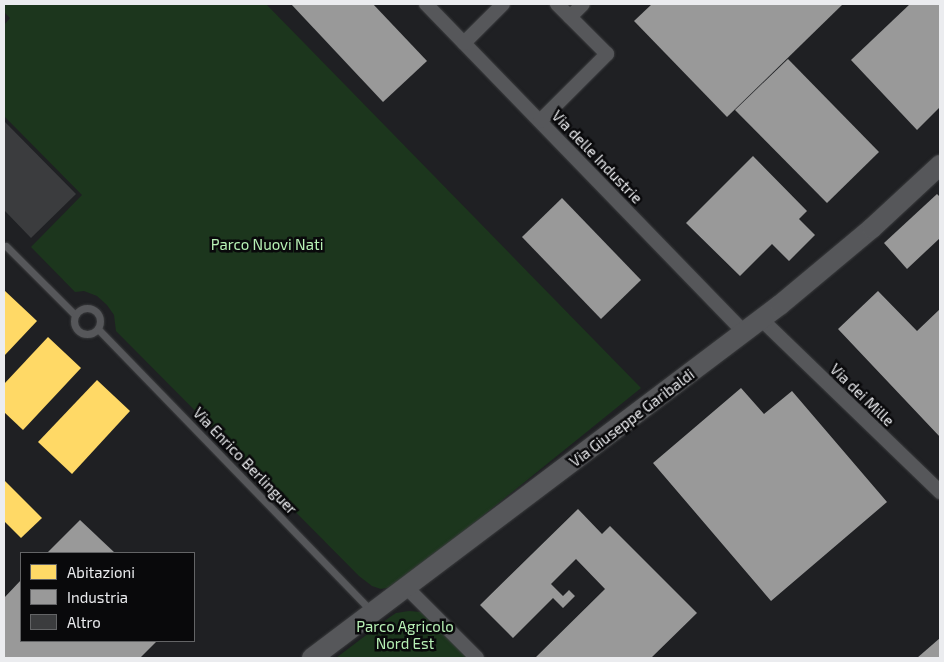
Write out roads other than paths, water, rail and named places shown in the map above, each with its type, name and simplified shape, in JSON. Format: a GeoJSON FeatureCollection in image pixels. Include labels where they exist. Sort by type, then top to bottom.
{"type":"FeatureCollection","features":[{"type":"Feature","properties":{"kind":"street","name":"Via delle Industrie"},"geometry":{"type":"LineString","coordinates":[[426,4],[745,333]]}},
{"type":"Feature","properties":{"kind":"street"},"geometry":{"type":"LineString","coordinates":[[464,43],[503,4]]}},
{"type":"Feature","properties":{"kind":"street"},"geometry":{"type":"LineString","coordinates":[[540,121],[607,54],[557,4]]}},
{"type":"Feature","properties":{"kind":"street"},"geometry":{"type":"LineString","coordinates":[[570,16],[583,4]]}},
{"type":"Feature","properties":{"kind":"street","name":"Via Giuseppe Garibaldi"},"geometry":{"type":"LineString","coordinates":[[312,658],[762,320],[872,228],[940,165]]}},
{"type":"Feature","properties":{"kind":"street","name":"Via dei Mille"},"geometry":{"type":"LineString","coordinates":[[762,320],[940,492]]}},
{"type":"Feature","properties":{"kind":"street"},"geometry":{"type":"LineString","coordinates":[[406,588],[477,658]]}},
{"type":"Feature","properties":{"kind":"lane"},"geometry":{"type":"LineString","coordinates":[[6,246],[76,315],[74,322],[79,332],[87,334],[98,329]]}},
{"type":"Feature","properties":{"kind":"lane","name":"Via Enrico Berlinguer"},"geometry":{"type":"LineString","coordinates":[[76,315],[82,309],[95,311],[100,319],[98,329],[373,613]]}},
{"type":"Feature","properties":{"kind":"park label","name":"Parco Nuovi Nati"},"geometry":{"type":"Point","coordinates":[267,245]}},
{"type":"Feature","properties":{"kind":"park label","name":"Parco Agricolo Nord Est"},"geometry":{"type":"Point","coordinates":[405,634]}}]}
